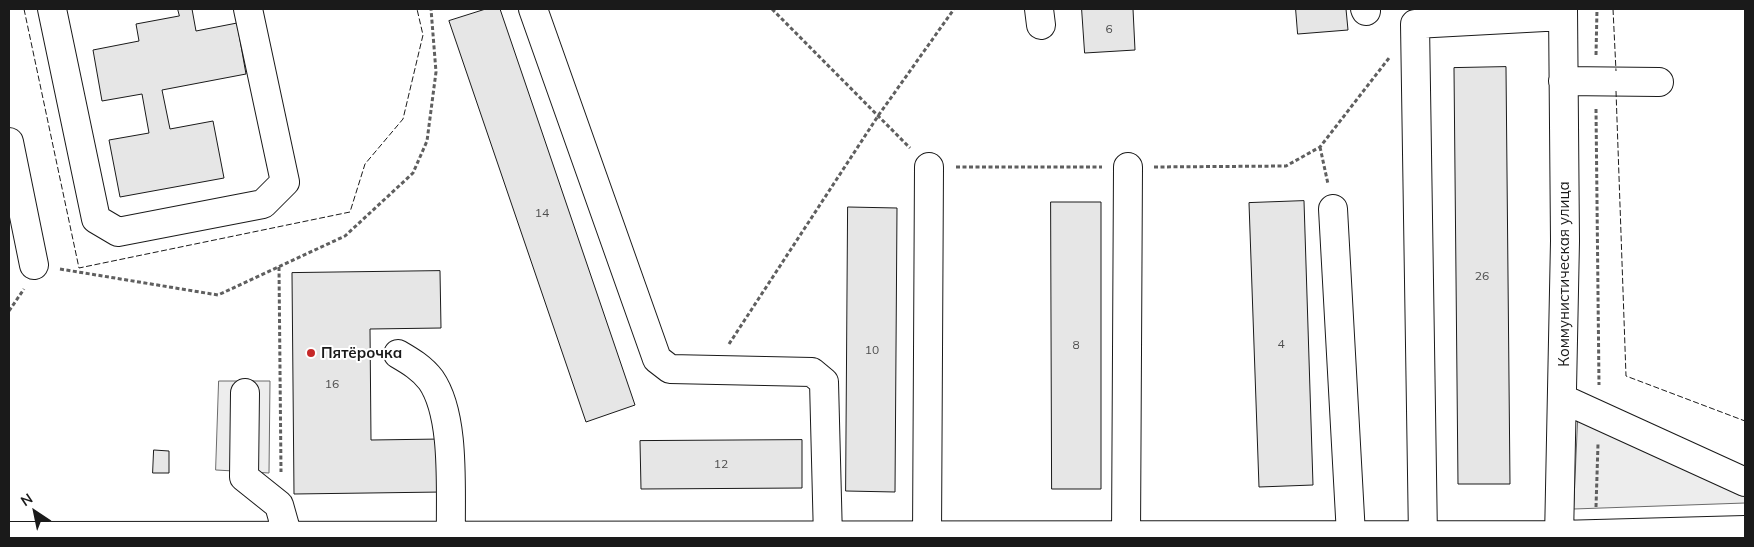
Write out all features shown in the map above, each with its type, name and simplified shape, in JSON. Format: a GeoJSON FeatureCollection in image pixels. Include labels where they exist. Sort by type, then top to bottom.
{"type":"FeatureCollection","features":[{"type":"Feature","properties":{"kind":"street"},"geometry":{"type":"LineString","coordinates":[[60,10],[96,219],[118,232],[264,204],[285,182],[248,9]]}},
{"type":"Feature","properties":{"kind":"street"},"geometry":{"type":"LineString","coordinates":[[533,9],[658,359],[670,369],[812,372],[824,382],[828,537]]}},
{"type":"Feature","properties":{"kind":"street"},"geometry":{"type":"LineString","coordinates":[[1423,537],[1414,16],[1563,12]]}},
{"type":"Feature","properties":{"kind":"street","name":"Коммунистическая улица"},"geometry":{"type":"LineString","coordinates":[[1559,537],[1565,241],[1563,12]]}},
{"type":"Feature","properties":{"kind":"street"},"geometry":{"type":"LineString","coordinates":[[1563,81],[1659,82]]}},
{"type":"Feature","properties":{"kind":"street"},"geometry":{"type":"LineString","coordinates":[[9,142],[34,265]]}},
{"type":"Feature","properties":{"kind":"street"},"geometry":{"type":"LineString","coordinates":[[927,536],[929,167]]}},
{"type":"Feature","properties":{"kind":"street"},"geometry":{"type":"LineString","coordinates":[[1126,536],[1128,167]]}},
{"type":"Feature","properties":{"kind":"street"},"geometry":{"type":"LineString","coordinates":[[1333,209],[1351,536]]}},
{"type":"Feature","properties":{"kind":"street"},"geometry":{"type":"LineString","coordinates":[[398,354],[417,365],[430,379],[440,396],[447,421],[451,535]]}},
{"type":"Feature","properties":{"kind":"street"},"geometry":{"type":"LineString","coordinates":[[245,393],[244,477],[280,505],[288,537]]}},
{"type":"Feature","properties":{"kind":"street"},"geometry":{"type":"LineString","coordinates":[[1563,399],[1599,427],[1745,482]]}},
{"type":"Feature","properties":{"kind":"street"},"geometry":{"type":"LineString","coordinates":[[9,536],[1559,537],[1745,530]]}},
{"type":"Feature","properties":{"kind":"path"},"geometry":{"type":"LineString","coordinates":[[772,9],[929,167],[1286,166],[1320,147],[1414,16]]}},
{"type":"Feature","properties":{"kind":"path"},"geometry":{"type":"LineString","coordinates":[[712,370],[878,116],[954,9]]}},
{"type":"Feature","properties":{"kind":"path"},"geometry":{"type":"LineString","coordinates":[[1596,508],[1599,427],[1597,9]]}},
{"type":"Feature","properties":{"kind":"path"},"geometry":{"type":"LineString","coordinates":[[1320,147],[1333,209]]}},
{"type":"Feature","properties":{"kind":"path"},"geometry":{"type":"LineString","coordinates":[[279,267],[280,505]]}},
{"type":"Feature","properties":{"kind":"shaded area"},"geometry":{"type":"Polygon","coordinates":[[[219,381],[270,381],[269,473],[216,470],[219,381]]]}},
{"type":"Feature","properties":{"kind":"shaded area"},"geometry":{"type":"Polygon","coordinates":[[[1578,420],[1745,495],[1745,503],[1574,509],[1578,420]]]}},
{"type":"Feature","properties":{"kind":"building"},"geometry":{"type":"Polygon","coordinates":[[[178,9],[192,9],[196,31],[237,23],[246,74],[162,90],[170,129],[213,121],[224,178],[120,197],[109,140],[149,133],[142,94],[102,101],[93,50],[139,41],[136,24],[179,16],[178,9]]]}},
{"type":"Feature","properties":{"kind":"building"},"geometry":{"type":"Polygon","coordinates":[[[486,9],[500,9],[635,405],[586,422],[449,21],[486,9]]]}},
{"type":"Feature","properties":{"kind":"building"},"geometry":{"type":"Polygon","coordinates":[[[1082,9],[1133,9],[1135,50],[1085,53],[1082,9]]]}},
{"type":"Feature","properties":{"kind":"building"},"geometry":{"type":"Polygon","coordinates":[[[1296,9],[1346,9],[1348,30],[1298,34],[1296,9]]]}},
{"type":"Feature","properties":{"kind":"building"},"geometry":{"type":"Polygon","coordinates":[[[1506,67],[1510,484],[1458,484],[1454,68],[1506,67]]]}},
{"type":"Feature","properties":{"kind":"building"},"geometry":{"type":"Polygon","coordinates":[[[1304,201],[1313,485],[1259,487],[1249,203],[1304,201]]]}},
{"type":"Feature","properties":{"kind":"building"},"geometry":{"type":"Polygon","coordinates":[[[1051,202],[1101,202],[1101,489],[1052,489],[1051,202]]]}},
{"type":"Feature","properties":{"kind":"building"},"geometry":{"type":"Polygon","coordinates":[[[848,207],[897,208],[895,492],[846,491],[848,207]]]}},
{"type":"Feature","properties":{"kind":"building"},"geometry":{"type":"Polygon","coordinates":[[[440,271],[441,328],[370,329],[371,440],[441,439],[442,492],[294,494],[292,273],[440,271]]]}},
{"type":"Feature","properties":{"kind":"building"},"geometry":{"type":"Polygon","coordinates":[[[802,440],[802,488],[641,489],[640,441],[802,440]]]}},
{"type":"Feature","properties":{"kind":"building"},"geometry":{"type":"Polygon","coordinates":[[[154,450],[169,451],[169,473],[153,473],[154,450]]]}},
{"type":"Feature","properties":{"kind":"fence"},"geometry":{"type":"LineString","coordinates":[[24,9],[79,268],[350,212],[365,164],[403,119],[423,35],[417,9]]}},
{"type":"Feature","properties":{"kind":"fence"},"geometry":{"type":"LineString","coordinates":[[1613,9],[1616,71]]}},
{"type":"Feature","properties":{"kind":"fence"},"geometry":{"type":"LineString","coordinates":[[1616,91],[1626,376],[1745,421]]}},
{"type":"Feature","properties":{"kind":"place","name":"Пятёрочка"},"geometry":{"type":"Point","coordinates":[311,353]}}]}
